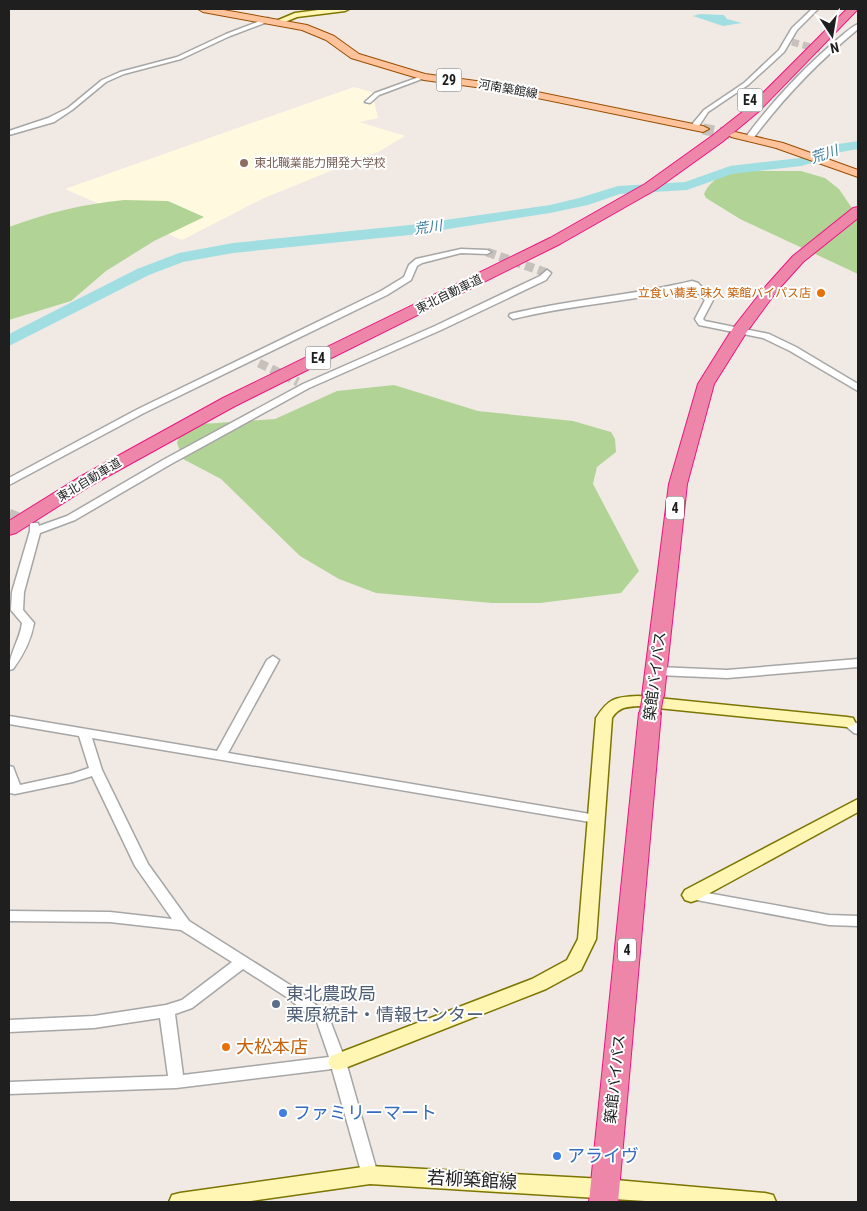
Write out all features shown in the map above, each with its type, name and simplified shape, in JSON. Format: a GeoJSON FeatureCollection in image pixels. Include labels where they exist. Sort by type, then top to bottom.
{"type":"FeatureCollection","features":[{"type":"Feature","properties":{"kind":"highway","name":"東北自動車道"},"geometry":{"type":"LineString","coordinates":[[9,515],[71,476],[216,397],[535,242],[613,199],[648,177],[742,107],[841,9]]}},
{"type":"Feature","properties":{"kind":"highway","name":"東北自動車道"},"geometry":{"type":"LineString","coordinates":[[9,529],[93,477],[220,406],[546,245],[666,177],[754,109],[853,9]]}},
{"type":"Feature","properties":{"kind":"highway","name":"築館バイパス"},"geometry":{"type":"LineString","coordinates":[[604,1195],[651,704],[678,484],[706,384],[739,331],[771,289],[798,259],[858,211]]}},
{"type":"Feature","properties":{"kind":"main road","name":"河南築館線"},"geometry":{"type":"LineString","coordinates":[[203,9],[280,21],[318,32],[361,59],[424,77],[498,86],[699,128]]}},
{"type":"Feature","properties":{"kind":"main road"},"geometry":{"type":"LineString","coordinates":[[735,135],[807,154],[858,174]]}},
{"type":"Feature","properties":{"kind":"street"},"geometry":{"type":"LineString","coordinates":[[280,21],[295,15],[346,9]]}},
{"type":"Feature","properties":{"kind":"street"},"geometry":{"type":"LineString","coordinates":[[699,128],[706,111],[746,84],[782,51],[790,42],[794,29],[815,9]]}},
{"type":"Feature","properties":{"kind":"street"},"geometry":{"type":"LineString","coordinates":[[9,134],[51,120],[70,109],[104,82],[122,72],[179,58],[228,35],[268,20]]}},
{"type":"Feature","properties":{"kind":"street"},"geometry":{"type":"LineString","coordinates":[[749,138],[778,99],[824,50],[858,26]]}},
{"type":"Feature","properties":{"kind":"street"},"geometry":{"type":"LineString","coordinates":[[368,102],[377,94],[424,77]]}},
{"type":"Feature","properties":{"kind":"street"},"geometry":{"type":"LineString","coordinates":[[9,482],[141,411],[400,284],[408,278],[413,265],[419,261],[461,251],[487,252]]}},
{"type":"Feature","properties":{"kind":"street"},"geometry":{"type":"LineString","coordinates":[[9,666],[19,653],[27,635],[28,623],[17,610],[18,592],[34,528],[71,518],[302,384],[438,328],[543,278],[547,273]]}},
{"type":"Feature","properties":{"kind":"street"},"geometry":{"type":"LineString","coordinates":[[513,316],[549,307],[657,293],[692,284],[696,285],[709,300],[700,315],[699,319],[702,323],[766,336],[793,349],[858,388]]}},
{"type":"Feature","properties":{"kind":"street"},"geometry":{"type":"LineString","coordinates":[[249,357],[259,363]]}},
{"type":"Feature","properties":{"kind":"street"},"geometry":{"type":"LineString","coordinates":[[220,756],[273,660]]}},
{"type":"Feature","properties":{"kind":"street"},"geometry":{"type":"LineString","coordinates":[[656,671],[728,674],[858,663]]}},
{"type":"Feature","properties":{"kind":"street"},"geometry":{"type":"LineString","coordinates":[[9,1088],[176,1082],[338,1062],[539,984],[574,965],[587,938],[604,718],[611,707],[620,702],[638,701],[852,726]]}},
{"type":"Feature","properties":{"kind":"street"},"geometry":{"type":"LineString","coordinates":[[9,720],[596,819]]}},
{"type":"Feature","properties":{"kind":"street"},"geometry":{"type":"LineString","coordinates":[[84,732],[96,770],[142,866],[184,926]]}},
{"type":"Feature","properties":{"kind":"street"},"geometry":{"type":"LineString","coordinates":[[9,770],[15,790],[73,778],[96,770]]}},
{"type":"Feature","properties":{"kind":"street"},"geometry":{"type":"LineString","coordinates":[[691,895],[858,805]]}},
{"type":"Feature","properties":{"kind":"street"},"geometry":{"type":"LineString","coordinates":[[691,895],[829,920],[858,921]]}},
{"type":"Feature","properties":{"kind":"street"},"geometry":{"type":"LineString","coordinates":[[9,916],[110,917],[184,926],[243,961],[293,994],[323,1020],[338,1062],[370,1175]]}},
{"type":"Feature","properties":{"kind":"street"},"geometry":{"type":"LineString","coordinates":[[9,1026],[94,1022],[167,1011],[187,1004],[243,961]]}},
{"type":"Feature","properties":{"kind":"street"},"geometry":{"type":"LineString","coordinates":[[167,1011],[176,1082]]}},
{"type":"Feature","properties":{"kind":"street","name":"若柳築館線"},"geometry":{"type":"LineString","coordinates":[[180,1202],[370,1175],[604,1195],[765,1202]]}},
{"type":"Feature","properties":{"kind":"shaded area","name":"東北職業能力開発大学校"},"geometry":{"type":"Polygon","coordinates":[[[354,87],[372,92],[378,118],[359,122],[405,136],[380,151],[264,198],[182,240],[65,189],[354,87]]]}},
{"type":"Feature","properties":{"kind":"green space"},"geometry":{"type":"Polygon","coordinates":[[[753,171],[801,171],[825,178],[839,189],[858,217],[858,274],[740,219],[706,198],[704,194],[708,187],[718,178],[724,175],[753,171]]]}},
{"type":"Feature","properties":{"kind":"green space"},"geometry":{"type":"Polygon","coordinates":[[[124,200],[168,201],[204,217],[154,241],[106,271],[71,301],[9,320],[9,227],[65,210],[124,200]]]}},
{"type":"Feature","properties":{"kind":"green space"},"geometry":{"type":"Polygon","coordinates":[[[394,385],[478,411],[573,421],[611,432],[615,439],[616,452],[597,467],[593,484],[639,571],[621,593],[540,603],[492,603],[376,593],[339,579],[300,556],[221,479],[183,459],[177,443],[181,431],[202,424],[275,419],[337,391],[394,385]]]}},
{"type":"Feature","properties":{"kind":"water"},"geometry":{"type":"Polygon","coordinates":[[[700,14],[724,15],[727,19],[742,23],[723,26],[693,16],[700,14]]]}},
{"type":"Feature","properties":{"kind":"waterway","name":"荒川"},"geometry":{"type":"LineString","coordinates":[[9,341],[143,272],[179,258],[233,248],[410,230],[550,209],[583,202],[618,190],[687,186],[730,170],[801,162],[825,155],[837,148],[858,145]]}},
{"type":"Feature","properties":{"kind":"tunnel"},"geometry":{"type":"LineString","coordinates":[[792,42],[822,50]]}},
{"type":"Feature","properties":{"kind":"tunnel"},"geometry":{"type":"LineString","coordinates":[[703,129],[735,135]]}},
{"type":"Feature","properties":{"kind":"tunnel"},"geometry":{"type":"LineString","coordinates":[[487,252],[547,273]]}},
{"type":"Feature","properties":{"kind":"tunnel"},"geometry":{"type":"LineString","coordinates":[[259,363],[298,382]]}},
{"type":"Feature","properties":{"kind":"tunnel"},"geometry":{"type":"LineString","coordinates":[[9,514],[28,522]]}},
{"type":"Feature","properties":{"kind":"place","name":"東北職業能力開発大学校"},"geometry":{"type":"Point","coordinates":[244,163]}},
{"type":"Feature","properties":{"kind":"place","name":"立食い蕎麦 味久 築館バイパス店"},"geometry":{"type":"Point","coordinates":[821,293]}},
{"type":"Feature","properties":{"kind":"place","name":"東北農政局 栗原統計・情報センター"},"geometry":{"type":"Point","coordinates":[276,1004]}},
{"type":"Feature","properties":{"kind":"place","name":"大松本店"},"geometry":{"type":"Point","coordinates":[226,1047]}},
{"type":"Feature","properties":{"kind":"place","name":"ファミリーマート"},"geometry":{"type":"Point","coordinates":[283,1113]}},
{"type":"Feature","properties":{"kind":"place","name":"アライヴ"},"geometry":{"type":"Point","coordinates":[557,1156]}}]}
